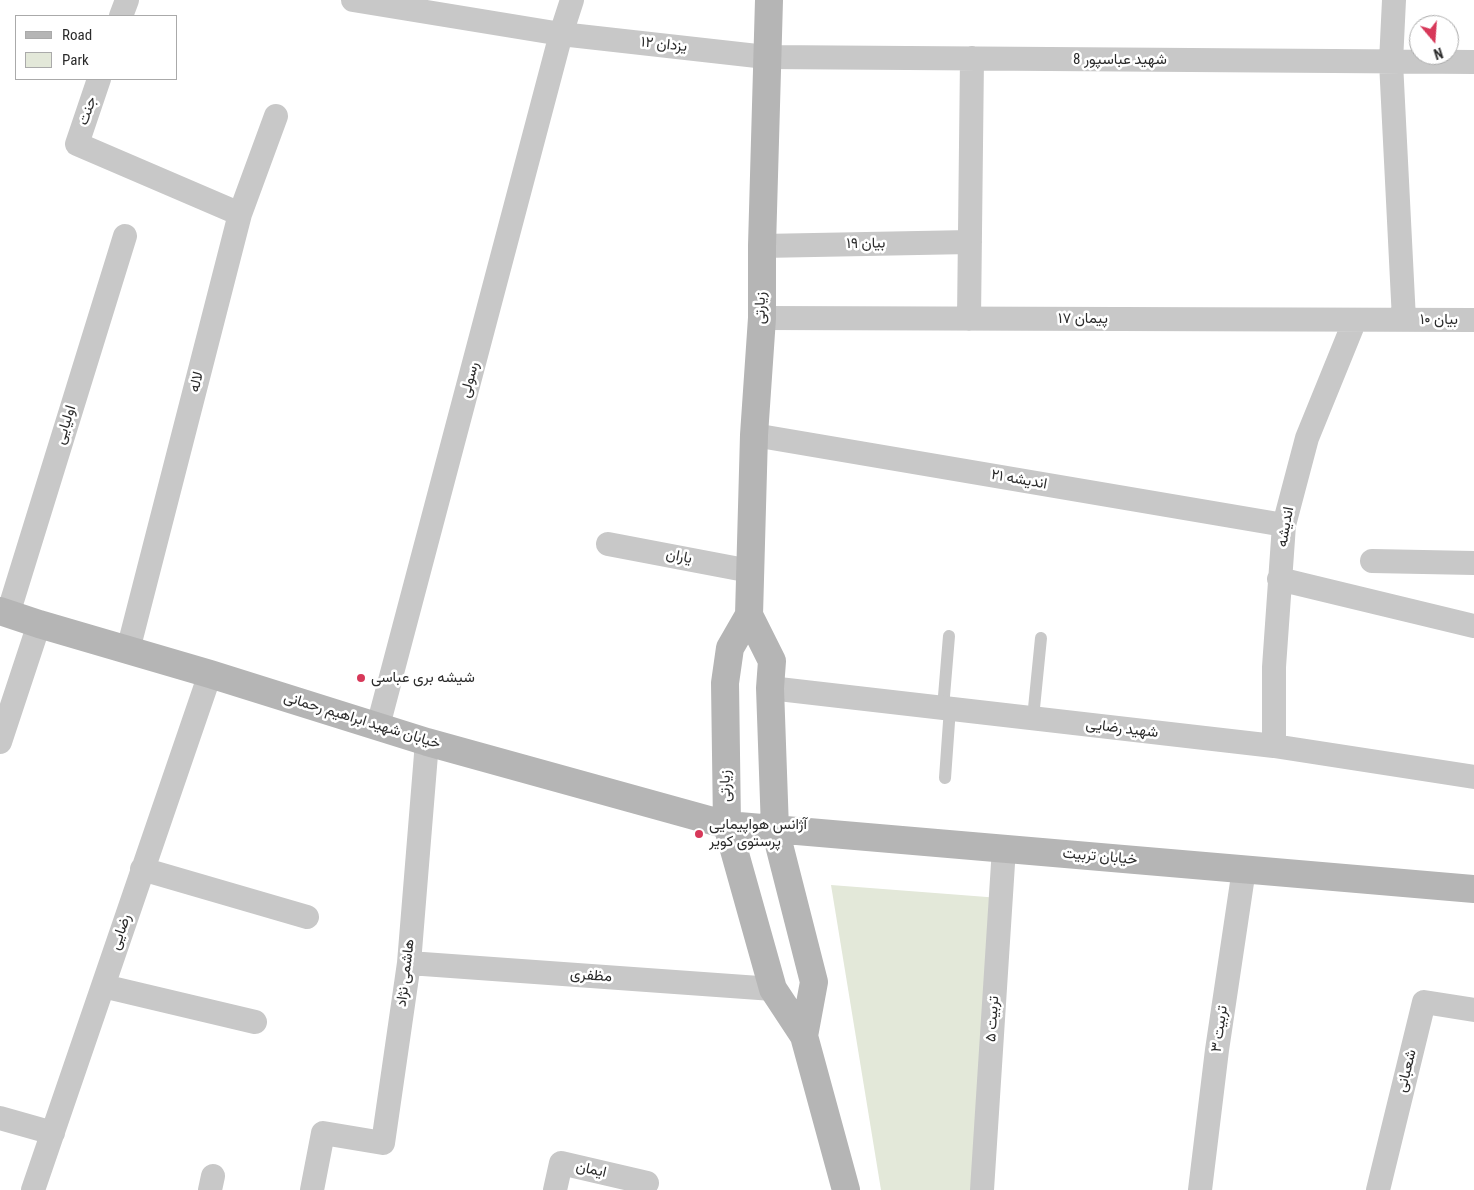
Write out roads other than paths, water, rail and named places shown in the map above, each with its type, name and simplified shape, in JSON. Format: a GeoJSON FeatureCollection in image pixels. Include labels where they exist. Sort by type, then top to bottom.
{"type":"FeatureCollection","features":[{"type":"Feature","properties":{"kind":"street"},"geometry":{"type":"LineString","coordinates":[[121,15],[126,0]]}},
{"type":"Feature","properties":{"kind":"street","name":"یزدان ۱۲"},"geometry":{"type":"LineString","coordinates":[[353,0],[561,34],[766,57]]}},
{"type":"Feature","properties":{"kind":"street","name":"رسولی"},"geometry":{"type":"LineString","coordinates":[[378,726],[561,34],[572,0]]}},
{"type":"Feature","properties":{"kind":"street","name":"زیارتی"},"geometry":{"type":"LineString","coordinates":[[769,0],[766,57],[762,318],[754,435],[749,615],[772,661],[770,688],[775,829],[814,982],[804,1036]]}},
{"type":"Feature","properties":{"kind":"street"},"geometry":{"type":"LineString","coordinates":[[1394,0],[1392,62],[1404,320]]}},
{"type":"Feature","properties":{"kind":"street","name":"شهید عباسپور 8"},"geometry":{"type":"LineString","coordinates":[[766,57],[1474,62]]}},
{"type":"Feature","properties":{"kind":"street"},"geometry":{"type":"LineString","coordinates":[[969,319],[972,58]]}},
{"type":"Feature","properties":{"kind":"street","name":"جنت"},"geometry":{"type":"LineString","coordinates":[[99,80],[77,144],[240,214]]}},
{"type":"Feature","properties":{"kind":"street","name":"لاله"},"geometry":{"type":"LineString","coordinates":[[128,650],[240,214],[276,116]]}},
{"type":"Feature","properties":{"kind":"street","name":"اولیایی"},"geometry":{"type":"LineString","coordinates":[[4,612],[125,236]]}},
{"type":"Feature","properties":{"kind":"street","name":"بیان ۱۹"},"geometry":{"type":"LineString","coordinates":[[762,246],[970,242]]}},
{"type":"Feature","properties":{"kind":"street","name":"پیمان ۱۷"},"geometry":{"type":"LineString","coordinates":[[762,318],[1404,320]]}},
{"type":"Feature","properties":{"kind":"street","name":"اندیشه"},"geometry":{"type":"LineString","coordinates":[[1274,746],[1274,667],[1284,525],[1307,438],[1355,320]]}},
{"type":"Feature","properties":{"kind":"street","name":"بیان ۱۰"},"geometry":{"type":"LineString","coordinates":[[1404,320],[1474,320]]}},
{"type":"Feature","properties":{"kind":"street","name":"اندیشه ۲۱"},"geometry":{"type":"LineString","coordinates":[[754,435],[1284,525]]}},
{"type":"Feature","properties":{"kind":"street","name":"یاران"},"geometry":{"type":"LineString","coordinates":[[608,544],[750,571]]}},
{"type":"Feature","properties":{"kind":"street"},"geometry":{"type":"LineString","coordinates":[[1372,561],[1474,563]]}},
{"type":"Feature","properties":{"kind":"street"},"geometry":{"type":"LineString","coordinates":[[1280,579],[1474,626]]}},
{"type":"Feature","properties":{"kind":"street","name":"خیابان شهید ابراهیم رحمانی"},"geometry":{"type":"LineString","coordinates":[[4,612],[427,742],[727,825]]}},
{"type":"Feature","properties":{"kind":"street","name":"زیارتی"},"geometry":{"type":"LineString","coordinates":[[749,615],[730,648],[725,683],[727,825],[773,989],[804,1036],[846,1190]]}},
{"type":"Feature","properties":{"kind":"street"},"geometry":{"type":"LineString","coordinates":[[0,742],[39,624]]}},
{"type":"Feature","properties":{"kind":"street","name":"رضایی"},"geometry":{"type":"LineString","coordinates":[[33,1190],[210,674]]}},
{"type":"Feature","properties":{"kind":"street","name":"شهید رضایی"},"geometry":{"type":"LineString","coordinates":[[770,688],[1274,746],[1474,777]]}},
{"type":"Feature","properties":{"kind":"street","name":"هاشمی نژاد"},"geometry":{"type":"LineString","coordinates":[[312,1190],[323,1133],[383,1143],[409,963],[427,742]]}},
{"type":"Feature","properties":{"kind":"street","name":"خیابان تربیت"},"geometry":{"type":"LineString","coordinates":[[727,825],[1474,889]]}},
{"type":"Feature","properties":{"kind":"street","name":"تربیت ۵"},"geometry":{"type":"LineString","coordinates":[[982,1190],[1004,848]]}},
{"type":"Feature","properties":{"kind":"street"},"geometry":{"type":"LineString","coordinates":[[142,869],[307,917]]}},
{"type":"Feature","properties":{"kind":"street","name":"تربیت ۳"},"geometry":{"type":"LineString","coordinates":[[1200,1190],[1217,1050],[1244,869]]}},
{"type":"Feature","properties":{"kind":"street","name":"مظفری"},"geometry":{"type":"LineString","coordinates":[[409,963],[773,989]]}},
{"type":"Feature","properties":{"kind":"street"},"geometry":{"type":"LineString","coordinates":[[103,986],[255,1022]]}},
{"type":"Feature","properties":{"kind":"street","name":"شعبانی"},"geometry":{"type":"LineString","coordinates":[[1378,1190],[1424,1002],[1474,1010]]}},
{"type":"Feature","properties":{"kind":"street"},"geometry":{"type":"LineString","coordinates":[[0,1118],[52,1133]]}},
{"type":"Feature","properties":{"kind":"street","name":"ایمان"},"geometry":{"type":"LineString","coordinates":[[555,1190],[562,1163],[647,1183]]}},
{"type":"Feature","properties":{"kind":"lane"},"geometry":{"type":"LineString","coordinates":[[945,778],[949,636]]}},
{"type":"Feature","properties":{"kind":"lane"},"geometry":{"type":"LineString","coordinates":[[1032,718],[1041,638]]}},
{"type":"Feature","properties":{"kind":"place","name":"شیشه بری عباسی"},"geometry":{"type":"Point","coordinates":[361,678]}},
{"type":"Feature","properties":{"kind":"place","name":"آژانس هواپیمایی پرستوی کویر"},"geometry":{"type":"Point","coordinates":[699,834]}}]}
